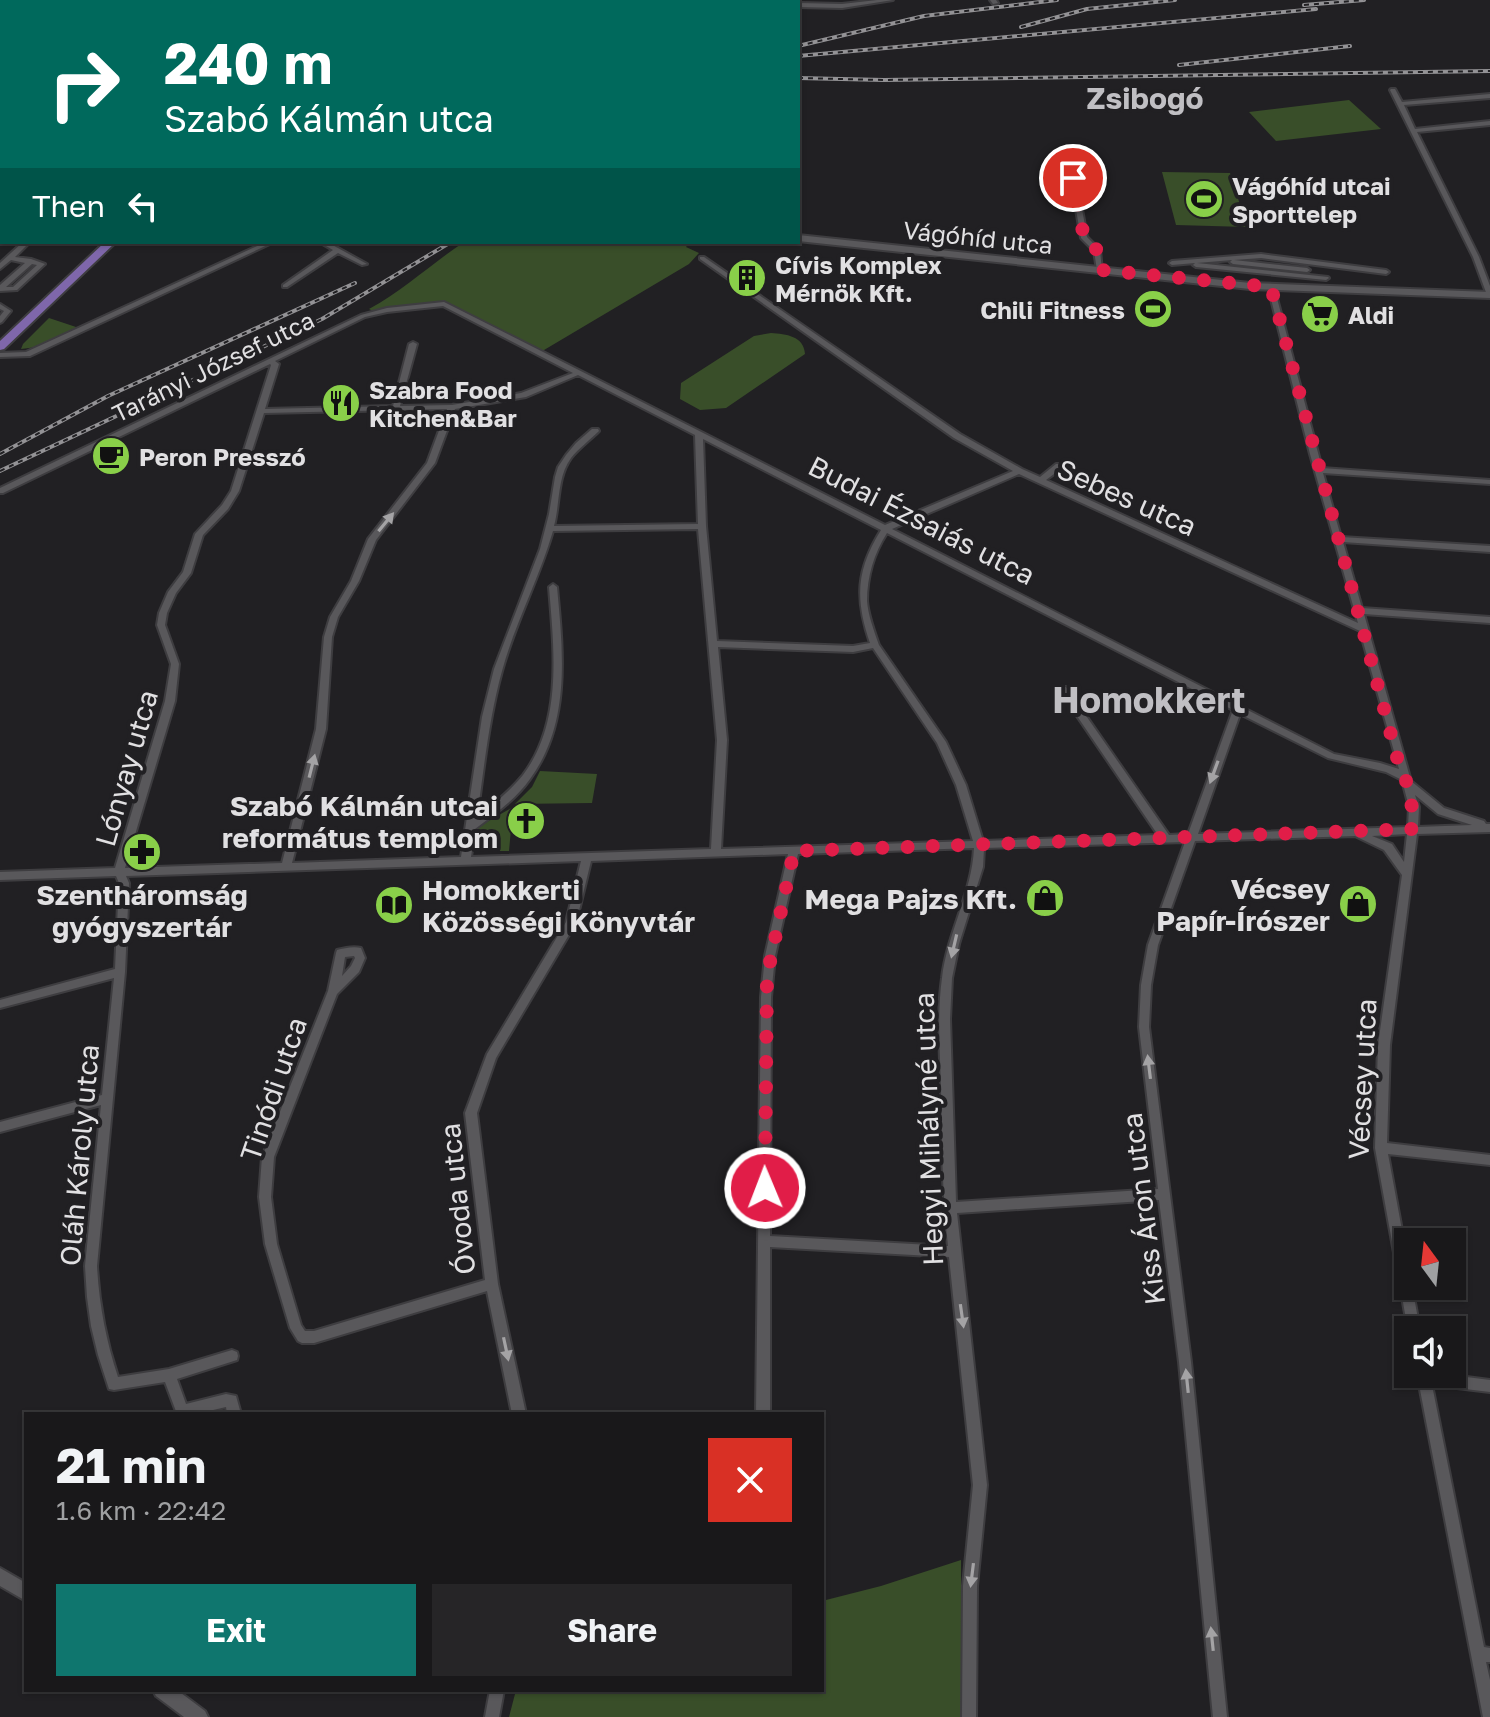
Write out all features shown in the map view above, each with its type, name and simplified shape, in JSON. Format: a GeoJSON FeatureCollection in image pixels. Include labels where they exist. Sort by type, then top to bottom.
{"type":"FeatureCollection","features":[{"type":"Feature","properties":{"kind":"main road","name":"Vágóhíd utca"},"geometry":{"type":"LineString","coordinates":[[800,238],[1271,287],[1490,295]]}},
{"type":"Feature","properties":{"kind":"main road"},"geometry":{"type":"LineString","coordinates":[[0,347],[109,244]]}},
{"type":"Feature","properties":{"kind":"street"},"geometry":{"type":"LineString","coordinates":[[800,5],[842,6],[890,0]]}},
{"type":"Feature","properties":{"kind":"street"},"geometry":{"type":"LineString","coordinates":[[1393,90],[1476,258],[1490,295]]}},
{"type":"Feature","properties":{"kind":"street"},"geometry":{"type":"LineString","coordinates":[[1400,104],[1490,96]]}},
{"type":"Feature","properties":{"kind":"street"},"geometry":{"type":"LineString","coordinates":[[1414,131],[1490,123]]}},
{"type":"Feature","properties":{"kind":"street"},"geometry":{"type":"LineString","coordinates":[[1072,170],[1084,238],[1097,250],[1100,270]]}},
{"type":"Feature","properties":{"kind":"street"},"geometry":{"type":"LineString","coordinates":[[0,267],[25,244]]}},
{"type":"Feature","properties":{"kind":"street"},"geometry":{"type":"LineString","coordinates":[[0,355],[27,354],[267,244]]}},
{"type":"Feature","properties":{"kind":"street"},"geometry":{"type":"LineString","coordinates":[[326,244],[364,264]]}},
{"type":"Feature","properties":{"kind":"street"},"geometry":{"type":"LineString","coordinates":[[285,286],[338,250]]}},
{"type":"Feature","properties":{"kind":"street"},"geometry":{"type":"LineString","coordinates":[[0,289],[31,261],[10,258]]}},
{"type":"Feature","properties":{"kind":"street","name":"Sebes utca"},"geometry":{"type":"LineString","coordinates":[[702,258],[957,436],[1019,471],[1363,629]]}},
{"type":"Feature","properties":{"kind":"street"},"geometry":{"type":"LineString","coordinates":[[1172,263],[1211,259],[1307,270],[1326,278]]}},
{"type":"Feature","properties":{"kind":"street"},"geometry":{"type":"LineString","coordinates":[[1159,263],[1386,272]]}},
{"type":"Feature","properties":{"kind":"street"},"geometry":{"type":"LineString","coordinates":[[1271,287],[1396,754],[1407,781]]}},
{"type":"Feature","properties":{"kind":"street","name":"Tarányi József utca"},"geometry":{"type":"LineString","coordinates":[[0,491],[375,312],[444,304],[450,308]]}},
{"type":"Feature","properties":{"kind":"street"},"geometry":{"type":"LineString","coordinates":[[0,306],[8,311],[0,321]]}},
{"type":"Feature","properties":{"kind":"street","name":"Budai Ézsaiás utca"},"geometry":{"type":"LineString","coordinates":[[450,308],[1331,756],[1355,765],[1392,769],[1441,811],[1488,828]]}},
{"type":"Feature","properties":{"kind":"street"},"geometry":{"type":"LineString","coordinates":[[396,407],[413,344]]}},
{"type":"Feature","properties":{"kind":"street","name":"Lónyay utca"},"geometry":{"type":"LineString","coordinates":[[119,872],[170,701],[175,664],[161,625],[166,602],[187,573],[199,534],[225,507],[235,491],[263,411],[275,364],[270,361]]}},
{"type":"Feature","properties":{"kind":"street"},"geometry":{"type":"LineString","coordinates":[[260,365],[273,373]]}},
{"type":"Feature","properties":{"kind":"street"},"geometry":{"type":"LineString","coordinates":[[263,411],[452,407],[523,395],[578,373]]}},
{"type":"Feature","properties":{"kind":"street"},"geometry":{"type":"LineString","coordinates":[[286,868],[321,729],[328,677],[328,637],[334,617],[355,581],[372,539],[431,463],[452,407]]}},
{"type":"Feature","properties":{"kind":"street"},"geometry":{"type":"LineString","coordinates":[[465,862],[488,712],[498,672],[550,529],[556,483],[562,465],[571,451],[595,431]]}},
{"type":"Feature","properties":{"kind":"street"},"geometry":{"type":"LineString","coordinates":[[699,434],[702,526],[715,644],[723,764],[716,853]]}},
{"type":"Feature","properties":{"kind":"street"},"geometry":{"type":"LineString","coordinates":[[1040,481],[1059,466]]}},
{"type":"Feature","properties":{"kind":"street"},"geometry":{"type":"LineString","coordinates":[[1319,470],[1490,482]]}},
{"type":"Feature","properties":{"kind":"street"},"geometry":{"type":"LineString","coordinates":[[886,528],[1019,471]]}},
{"type":"Feature","properties":{"kind":"street"},"geometry":{"type":"LineString","coordinates":[[550,529],[702,526]]}},
{"type":"Feature","properties":{"kind":"street","name":"Hegyi Mihályné utca"},"geometry":{"type":"LineString","coordinates":[[886,528],[867,567],[863,602],[875,645],[941,742],[961,785],[979,844],[978,867],[961,915],[947,978],[945,1019],[953,1252],[980,1485],[970,1586],[969,1717]]}},
{"type":"Feature","properties":{"kind":"street"},"geometry":{"type":"LineString","coordinates":[[1339,539],[1490,549]]}},
{"type":"Feature","properties":{"kind":"street"},"geometry":{"type":"LineString","coordinates":[[472,826],[500,807],[523,785],[550,735],[555,719],[557,638],[553,587]]}},
{"type":"Feature","properties":{"kind":"street"},"geometry":{"type":"LineString","coordinates":[[1359,611],[1490,620]]}},
{"type":"Feature","properties":{"kind":"street"},"geometry":{"type":"LineString","coordinates":[[715,644],[853,649],[875,645]]}},
{"type":"Feature","properties":{"kind":"street"},"geometry":{"type":"LineString","coordinates":[[1063,689],[1165,837]]}},
{"type":"Feature","properties":{"kind":"street","name":"Kiss Áron utca"},"geometry":{"type":"LineString","coordinates":[[1220,1717],[1185,1362],[1144,1027],[1146,985],[1164,910],[1238,708]]}},
{"type":"Feature","properties":{"kind":"street"},"geometry":{"type":"LineString","coordinates":[[1374,766],[1390,762],[1396,754]]}},
{"type":"Feature","properties":{"kind":"street","name":"Vécsey utca"},"geometry":{"type":"LineString","coordinates":[[1407,781],[1414,807],[1413,829],[1384,1045],[1381,1148],[1411,1316]]}},
{"type":"Feature","properties":{"kind":"street"},"geometry":{"type":"LineString","coordinates":[[0,876],[1488,828]]}},
{"type":"Feature","properties":{"kind":"street"},"geometry":{"type":"LineString","coordinates":[[1345,831],[1373,838],[1388,847],[1407,874]]}},
{"type":"Feature","properties":{"kind":"street"},"geometry":{"type":"LineString","coordinates":[[763,1412],[767,987],[794,851]]}},
{"type":"Feature","properties":{"kind":"street","name":"Óvoda utca"},"geometry":{"type":"LineString","coordinates":[[519,1412],[492,1284],[471,1113],[491,1057],[571,923],[587,858]]}},
{"type":"Feature","properties":{"kind":"street","name":"Oláh Károly utca"},"geometry":{"type":"LineString","coordinates":[[119,872],[124,883],[120,972],[91,1266],[92,1307],[98,1338],[114,1384],[169,1375],[232,1356]]}},
{"type":"Feature","properties":{"kind":"street"},"geometry":{"type":"LineString","coordinates":[[0,1004],[120,972]]}},
{"type":"Feature","properties":{"kind":"street","name":"Tinódi utca"},"geometry":{"type":"LineString","coordinates":[[333,991],[268,1157],[265,1197],[271,1244],[296,1328],[302,1337],[314,1337],[492,1284]]}},
{"type":"Feature","properties":{"kind":"street"},"geometry":{"type":"LineString","coordinates":[[0,1127],[108,1098]]}},
{"type":"Feature","properties":{"kind":"street"},"geometry":{"type":"LineString","coordinates":[[1381,1148],[1490,1160]]}},
{"type":"Feature","properties":{"kind":"street"},"geometry":{"type":"LineString","coordinates":[[950,1208],[1165,1194]]}},
{"type":"Feature","properties":{"kind":"street"},"geometry":{"type":"LineString","coordinates":[[766,1241],[953,1252]]}},
{"type":"Feature","properties":{"kind":"street"},"geometry":{"type":"LineString","coordinates":[[169,1375],[182,1411],[233,1407]]}},
{"type":"Feature","properties":{"kind":"street"},"geometry":{"type":"LineString","coordinates":[[1466,1382],[1490,1386]]}},
{"type":"Feature","properties":{"kind":"street"},"geometry":{"type":"LineString","coordinates":[[1426,1388],[1484,1654],[1490,1717]]}},
{"type":"Feature","properties":{"kind":"street"},"geometry":{"type":"LineString","coordinates":[[0,1576],[24,1592]]}},
{"type":"Feature","properties":{"kind":"street"},"geometry":{"type":"LineString","coordinates":[[165,1692],[199,1717]]}},
{"type":"Feature","properties":{"kind":"street"},"geometry":{"type":"LineString","coordinates":[[492,1717],[497,1692]]}},
{"type":"Feature","properties":{"kind":"green space"},"geometry":{"type":"Polygon","coordinates":[[[1349,100],[1381,129],[1276,141],[1249,112],[1349,100]]]}},
{"type":"Feature","properties":{"kind":"green space","name":"Vágóhíd utcai Sporttelep"},"geometry":{"type":"Polygon","coordinates":[[[1162,172],[1230,173],[1247,227],[1176,225],[1162,172]]]}},
{"type":"Feature","properties":{"kind":"green space"},"geometry":{"type":"Polygon","coordinates":[[[461,244],[688,244],[686,247],[699,253],[689,264],[539,353],[450,308],[433,306],[375,312],[369,309],[461,244]]]}},
{"type":"Feature","properties":{"kind":"green space"},"geometry":{"type":"Polygon","coordinates":[[[49,318],[79,328],[37,347],[21,349],[23,344],[49,318]]]}},
{"type":"Feature","properties":{"kind":"green space"},"geometry":{"type":"Polygon","coordinates":[[[771,333],[798,340],[805,354],[726,408],[700,410],[680,399],[681,383],[754,336],[771,333]]]}},
{"type":"Feature","properties":{"kind":"green space"},"geometry":{"type":"Polygon","coordinates":[[[540,771],[597,774],[592,803],[515,804],[532,787],[540,771]]]}},
{"type":"Feature","properties":{"kind":"green space"},"geometry":{"type":"Polygon","coordinates":[[[513,807],[509,851],[474,851],[478,827],[513,807]]]}},
{"type":"Feature","properties":{"kind":"green space"},"geometry":{"type":"Polygon","coordinates":[[[961,1560],[961,1717],[509,1717],[515,1694],[824,1692],[824,1600],[961,1560]]]}},
{"type":"Feature","properties":{"kind":"railway"},"geometry":{"type":"LineString","coordinates":[[800,46],[924,16],[1057,0]]}},
{"type":"Feature","properties":{"kind":"railway"},"geometry":{"type":"LineString","coordinates":[[1021,27],[1087,9],[1175,0]]}},
{"type":"Feature","properties":{"kind":"railway"},"geometry":{"type":"LineString","coordinates":[[1304,5],[1364,0]]}},
{"type":"Feature","properties":{"kind":"railway"},"geometry":{"type":"LineString","coordinates":[[800,56],[1316,9]]}},
{"type":"Feature","properties":{"kind":"railway"},"geometry":{"type":"LineString","coordinates":[[1179,65],[1350,46]]}},
{"type":"Feature","properties":{"kind":"railway"},"geometry":{"type":"LineString","coordinates":[[800,78],[884,80],[1490,71]]}},
{"type":"Feature","properties":{"kind":"railway"},"geometry":{"type":"LineString","coordinates":[[0,471],[322,319],[448,244]]}},
{"type":"Feature","properties":{"kind":"railway"},"geometry":{"type":"LineString","coordinates":[[0,454],[108,396],[355,283]]}},
{"type":"Feature","properties":{"kind":"place","name":"Vágóhíd utcai Sporttelep"},"geometry":{"type":"Point","coordinates":[1204,199]}},
{"type":"Feature","properties":{"kind":"place","name":"Cívis Komplex Mérnök Kft."},"geometry":{"type":"Point","coordinates":[747,278]}},
{"type":"Feature","properties":{"kind":"place","name":"Chili Fitness"},"geometry":{"type":"Point","coordinates":[1153,309]}},
{"type":"Feature","properties":{"kind":"place","name":"Aldi"},"geometry":{"type":"Point","coordinates":[1320,314]}},
{"type":"Feature","properties":{"kind":"place","name":"Szabra Food Kitchen&Bar"},"geometry":{"type":"Point","coordinates":[341,403]}},
{"type":"Feature","properties":{"kind":"place","name":"Peron Presszó"},"geometry":{"type":"Point","coordinates":[111,456]}},
{"type":"Feature","properties":{"kind":"place","name":"Szabó Kálmán utcai református templom"},"geometry":{"type":"Point","coordinates":[526,821]}},
{"type":"Feature","properties":{"kind":"place","name":"Szentháromság gyógyszertár"},"geometry":{"type":"Point","coordinates":[142,852]}},
{"type":"Feature","properties":{"kind":"place","name":"Mega Pajzs Kft."},"geometry":{"type":"Point","coordinates":[1045,898]}},
{"type":"Feature","properties":{"kind":"place","name":"Vécsey Papír-Írószer"},"geometry":{"type":"Point","coordinates":[1358,904]}},
{"type":"Feature","properties":{"kind":"place","name":"Homokkerti Közösségi Könyvtár"},"geometry":{"type":"Point","coordinates":[394,905]}},
{"type":"Feature","properties":{"kind":"district","name":"Zsibogó"},"geometry":{"type":"Point","coordinates":[1145,98]}},
{"type":"Feature","properties":{"kind":"district","name":"Homokkert"},"geometry":{"type":"Point","coordinates":[1149,699]}},
{"type":"Feature","properties":{"kind":"route"},"geometry":{"type":"LineString","coordinates":[[765,1188],[767,976],[794,851],[1413,829],[1414,807],[1408,783],[1398,761],[1271,287],[1100,270],[1099,254],[1084,238],[1073,178]]}}]}
